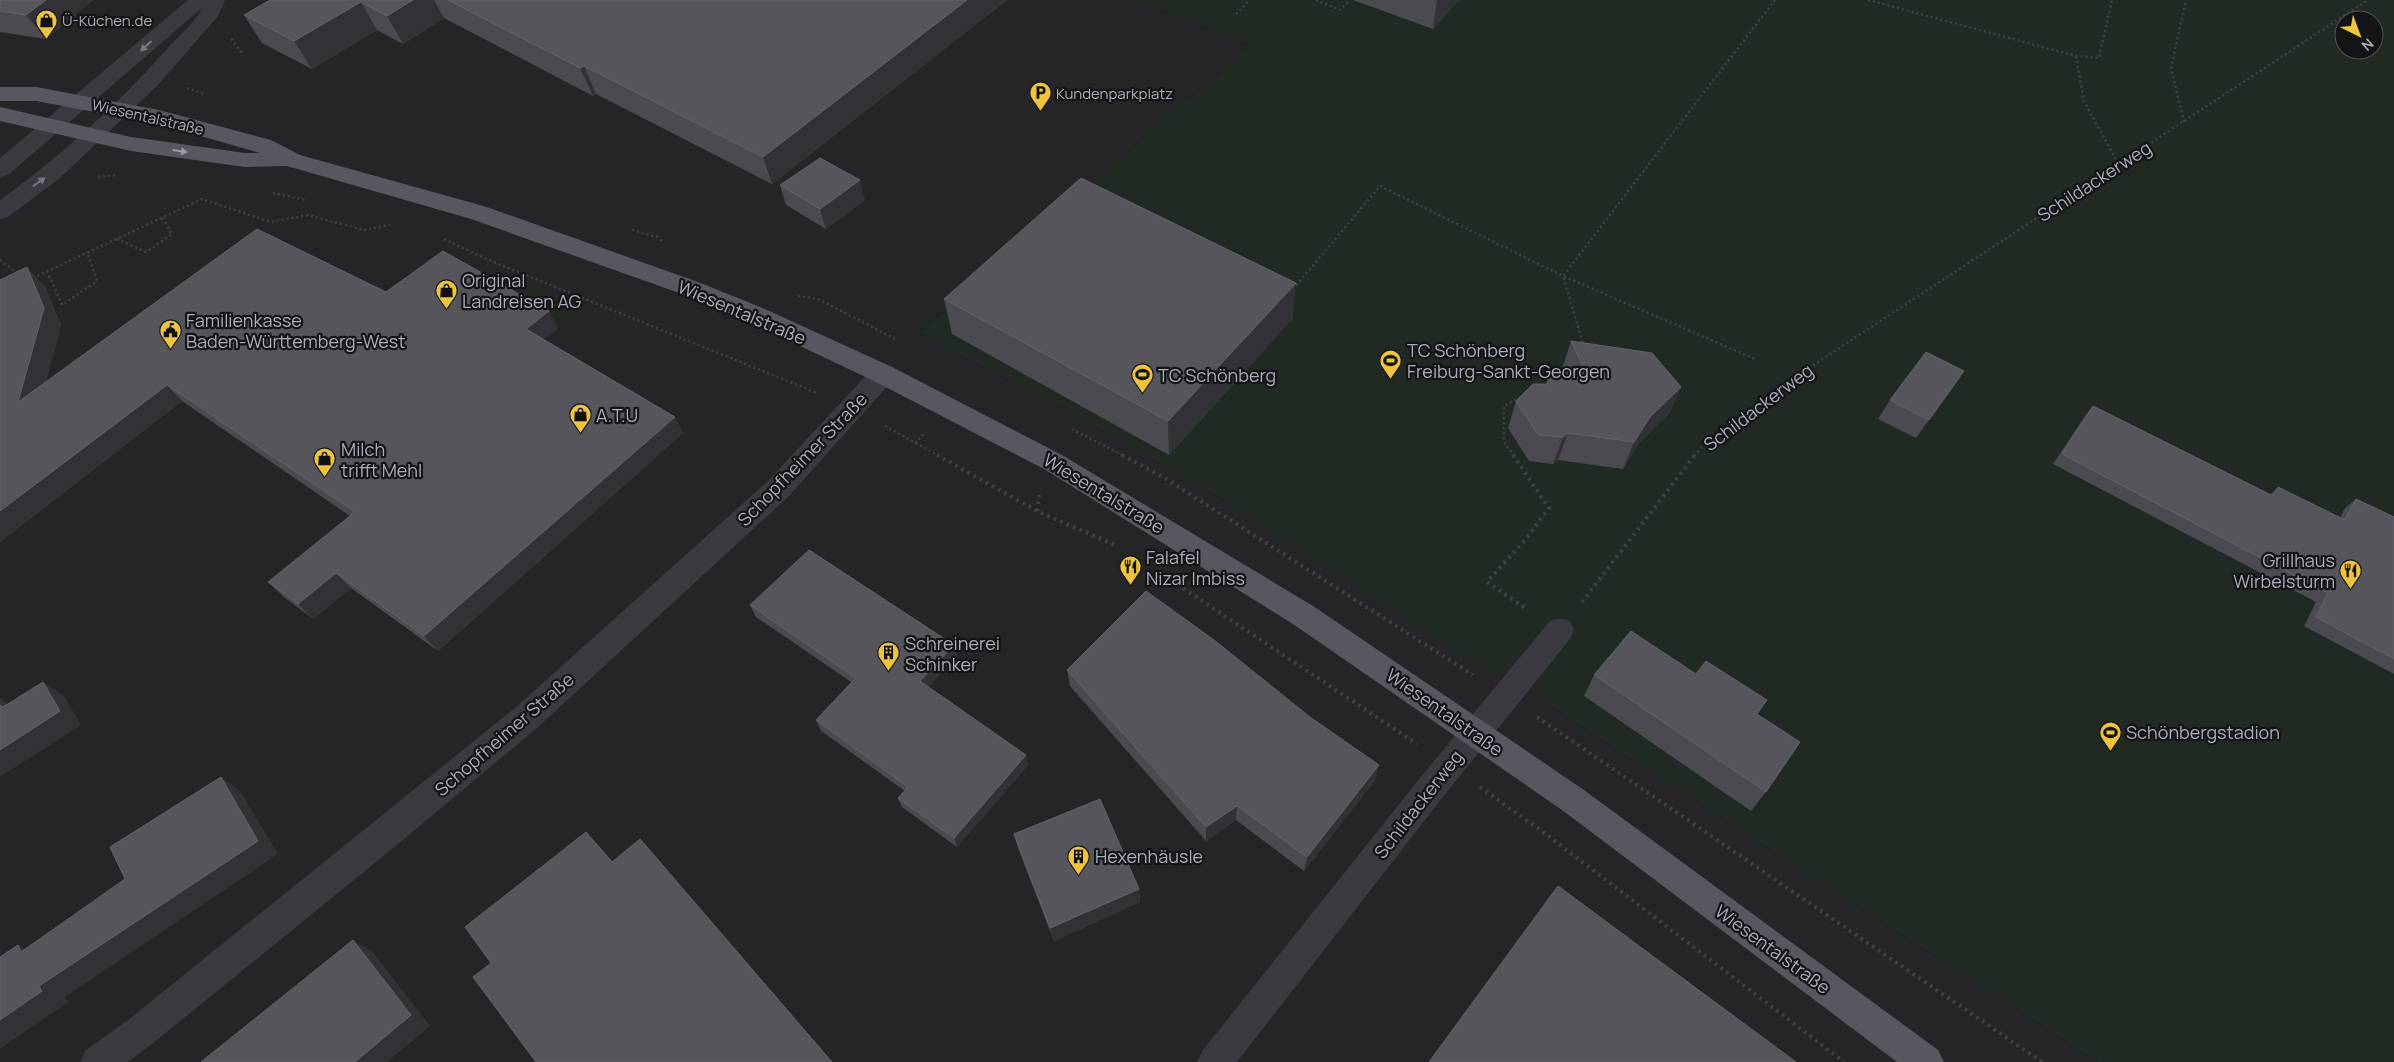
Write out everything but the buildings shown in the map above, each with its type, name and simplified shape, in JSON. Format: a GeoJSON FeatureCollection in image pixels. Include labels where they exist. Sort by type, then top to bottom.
{"type":"FeatureCollection","features":[{"type":"Feature","properties":{"kind":"main road","name":"Wiesentalstraße"},"geometry":{"type":"LineString","coordinates":[[0,94],[36,94],[160,117],[263,145],[292,160],[478,213],[690,288],[756,315],[883,374],[1054,462],[1303,614],[1580,806],[1926,1062]]}},
{"type":"Feature","properties":{"kind":"main road","name":"Wiesentalstraße"},"geometry":{"type":"LineString","coordinates":[[0,114],[132,144],[245,160],[292,160]]}},
{"type":"Feature","properties":{"kind":"street"},"geometry":{"type":"LineString","coordinates":[[0,170],[200,0]]}},
{"type":"Feature","properties":{"kind":"street"},"geometry":{"type":"LineString","coordinates":[[0,211],[52,173],[121,110],[152,79],[211,12],[215,0]]}},
{"type":"Feature","properties":{"kind":"street","name":"Schopfheimer Straße"},"geometry":{"type":"LineString","coordinates":[[98,1062],[148,1025],[526,718],[778,488],[883,374]]}},
{"type":"Feature","properties":{"kind":"street","name":"Schildackerweg"},"geometry":{"type":"LineString","coordinates":[[1215,1062],[1475,732],[1560,630]]}},
{"type":"Feature","properties":{"kind":"path"},"geometry":{"type":"LineString","coordinates":[[1236,14],[1250,0]]}},
{"type":"Feature","properties":{"kind":"path"},"geometry":{"type":"LineString","coordinates":[[1316,0],[1340,10],[1350,0]]}},
{"type":"Feature","properties":{"kind":"path"},"geometry":{"type":"LineString","coordinates":[[1563,276],[1775,0]]}},
{"type":"Feature","properties":{"kind":"path"},"geometry":{"type":"LineString","coordinates":[[1868,0],[2076,56],[2099,58],[2112,0]]}},
{"type":"Feature","properties":{"kind":"path"},"geometry":{"type":"LineString","coordinates":[[2184,122],[2171,68],[2186,0]]}},
{"type":"Feature","properties":{"kind":"path","name":"Schildackerweg"},"geometry":{"type":"LineString","coordinates":[[1560,630],[1704,444],[1821,360],[2368,0]]}},
{"type":"Feature","properties":{"kind":"path"},"geometry":{"type":"LineString","coordinates":[[228,36],[243,54]]}},
{"type":"Feature","properties":{"kind":"path"},"geometry":{"type":"LineString","coordinates":[[2076,56],[2084,101],[2119,165]]}},
{"type":"Feature","properties":{"kind":"path"},"geometry":{"type":"LineString","coordinates":[[93,177],[120,175]]}},
{"type":"Feature","properties":{"kind":"path"},"geometry":{"type":"LineString","coordinates":[[1291,292],[1380,186],[1563,276],[1755,359]]}},
{"type":"Feature","properties":{"kind":"path"},"geometry":{"type":"LineString","coordinates":[[272,192],[310,200]]}},
{"type":"Feature","properties":{"kind":"path"},"geometry":{"type":"LineString","coordinates":[[27,280],[202,199],[271,222],[308,215],[364,230],[398,222]]}},
{"type":"Feature","properties":{"kind":"path"},"geometry":{"type":"LineString","coordinates":[[117,238],[146,252],[172,234],[162,217]]}},
{"type":"Feature","properties":{"kind":"path"},"geometry":{"type":"LineString","coordinates":[[438,236],[484,258],[852,407],[1037,511],[1121,547]]}},
{"type":"Feature","properties":{"kind":"path"},"geometry":{"type":"LineString","coordinates":[[47,271],[62,305],[97,281],[87,252]]}},
{"type":"Feature","properties":{"kind":"path"},"geometry":{"type":"LineString","coordinates":[[0,260],[20,274]]}},
{"type":"Feature","properties":{"kind":"path"},"geometry":{"type":"LineString","coordinates":[[1563,276],[1586,351]]}},
{"type":"Feature","properties":{"kind":"path"},"geometry":{"type":"LineString","coordinates":[[1554,379],[1572,370]]}},
{"type":"Feature","properties":{"kind":"path"},"geometry":{"type":"LineString","coordinates":[[1529,392],[1504,406],[1504,442],[1549,508],[1525,540],[1487,582],[1534,613]]}},
{"type":"Feature","properties":{"kind":"path"},"geometry":{"type":"LineString","coordinates":[[1037,511],[1041,487]]}},
{"type":"Feature","properties":{"kind":"path"},"geometry":{"type":"LineString","coordinates":[[1154,569],[1449,765],[1548,835],[1844,1062]]}},
{"type":"Feature","properties":{"kind":"shaded area"},"geometry":{"type":"Polygon","coordinates":[[[0,0],[1134,0],[1250,46],[918,333],[1091,424],[1233,506],[1494,676],[1501,669],[1574,722],[2098,1062],[0,1062],[0,0]]]}},
{"type":"Feature","properties":{"kind":"shaded area"},"geometry":{"type":"Polygon","coordinates":[[[1134,0],[2394,0],[2394,1062],[2098,1062],[1574,722],[1501,669],[1494,677],[1233,506],[1091,424],[918,333],[1250,46],[1134,0]]]}},
{"type":"Feature","properties":{"kind":"shaded area"},"geometry":{"type":"Polygon","coordinates":[[[536,285],[581,310],[558,328],[513,302],[536,285]]]}},
{"type":"Feature","properties":{"kind":"place","name":"Ü-Küchen.de"},"geometry":{"type":"Point","coordinates":[46,39]}},
{"type":"Feature","properties":{"kind":"place","name":"Kundenparkplatz"},"geometry":{"type":"Point","coordinates":[1040,112]}},
{"type":"Feature","properties":{"kind":"place","name":"Original Landreisen AG"},"geometry":{"type":"Point","coordinates":[446,309]}},
{"type":"Feature","properties":{"kind":"place","name":"Familienkasse Baden-Württemberg-West"},"geometry":{"type":"Point","coordinates":[170,349]}},
{"type":"Feature","properties":{"kind":"place","name":"TC Schönberg Freiburg-Sankt-Georgen"},"geometry":{"type":"Point","coordinates":[1391,379]}},
{"type":"Feature","properties":{"kind":"place","name":"TC Schönberg"},"geometry":{"type":"Point","coordinates":[1142,394]}},
{"type":"Feature","properties":{"kind":"place","name":"A.T.U"},"geometry":{"type":"Point","coordinates":[580,434]}},
{"type":"Feature","properties":{"kind":"place","name":"Milch trifft Mehl"},"geometry":{"type":"Point","coordinates":[325,478]}},
{"type":"Feature","properties":{"kind":"place","name":"Falafel Nizar Imbiss"},"geometry":{"type":"Point","coordinates":[1130,586]}},
{"type":"Feature","properties":{"kind":"place","name":"Grillhaus Wirbelsturm"},"geometry":{"type":"Point","coordinates":[2351,589]}},
{"type":"Feature","properties":{"kind":"place","name":"Schreinerei Schinker"},"geometry":{"type":"Point","coordinates":[889,672]}},
{"type":"Feature","properties":{"kind":"place","name":"Schönbergstadion"},"geometry":{"type":"Point","coordinates":[2110,751]}},
{"type":"Feature","properties":{"kind":"place","name":"Hexenhäusle"},"geometry":{"type":"Point","coordinates":[1079,875]}}]}
